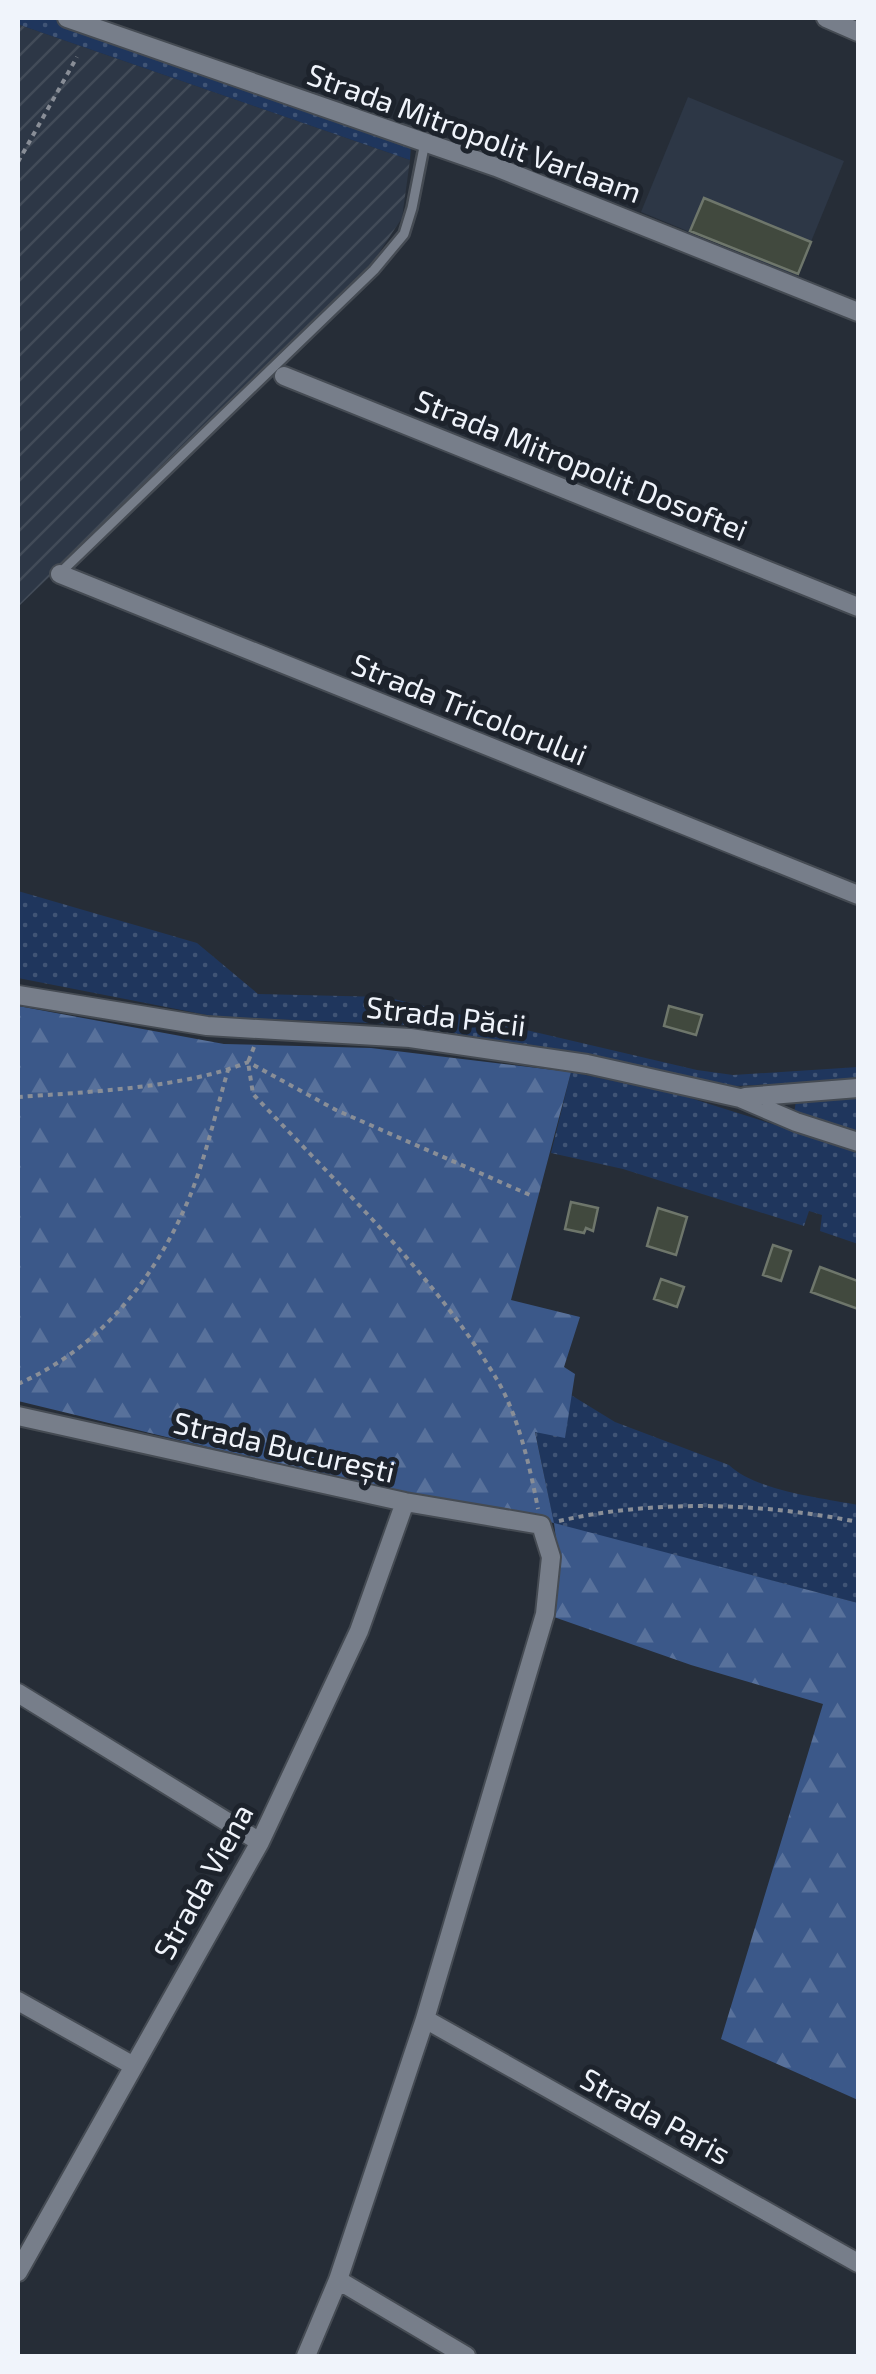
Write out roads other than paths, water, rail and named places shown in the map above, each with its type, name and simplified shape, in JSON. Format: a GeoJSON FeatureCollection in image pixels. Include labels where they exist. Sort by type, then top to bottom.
{"type":"FeatureCollection","features":[{"type":"Feature","properties":{"kind":"street","name":"Strada Mitropolit Varlaam"},"geometry":{"type":"LineString","coordinates":[[67,18],[496,167],[858,312]]}},
{"type":"Feature","properties":{"kind":"street"},"geometry":{"type":"LineString","coordinates":[[826,18],[858,32]]}},
{"type":"Feature","properties":{"kind":"street","name":"Strada Mitropolit Dosoftei"},"geometry":{"type":"LineString","coordinates":[[284,376],[858,607]]}},
{"type":"Feature","properties":{"kind":"street","name":"Strada Tricolorului"},"geometry":{"type":"LineString","coordinates":[[60,574],[858,895]]}},
{"type":"Feature","properties":{"kind":"street","name":"Strada Păcii"},"geometry":{"type":"LineString","coordinates":[[18,995],[207,1026],[410,1038],[587,1064],[740,1098],[858,1142]]}},
{"type":"Feature","properties":{"kind":"street"},"geometry":{"type":"LineString","coordinates":[[740,1098],[858,1088]]}},
{"type":"Feature","properties":{"kind":"street","name":"Strada București"},"geometry":{"type":"LineString","coordinates":[[18,1416],[405,1502],[541,1524],[552,1556],[544,1614],[424,2019]]}},
{"type":"Feature","properties":{"kind":"street","name":"Strada Viena"},"geometry":{"type":"LineString","coordinates":[[18,2272],[260,1842],[360,1631],[405,1502]]}},
{"type":"Feature","properties":{"kind":"street"},"geometry":{"type":"LineString","coordinates":[[18,1693],[260,1842]]}},
{"type":"Feature","properties":{"kind":"street"},"geometry":{"type":"LineString","coordinates":[[18,2001],[132,2066]]}},
{"type":"Feature","properties":{"kind":"street"},"geometry":{"type":"LineString","coordinates":[[306,2356],[338,2280],[424,2019]]}},
{"type":"Feature","properties":{"kind":"street","name":"Strada Paris"},"geometry":{"type":"LineString","coordinates":[[424,2019],[858,2263]]}},
{"type":"Feature","properties":{"kind":"street"},"geometry":{"type":"LineString","coordinates":[[338,2280],[466,2356]]}},
{"type":"Feature","properties":{"kind":"lane"},"geometry":{"type":"LineString","coordinates":[[60,574],[374,270],[404,234],[425,142]]}}]}
